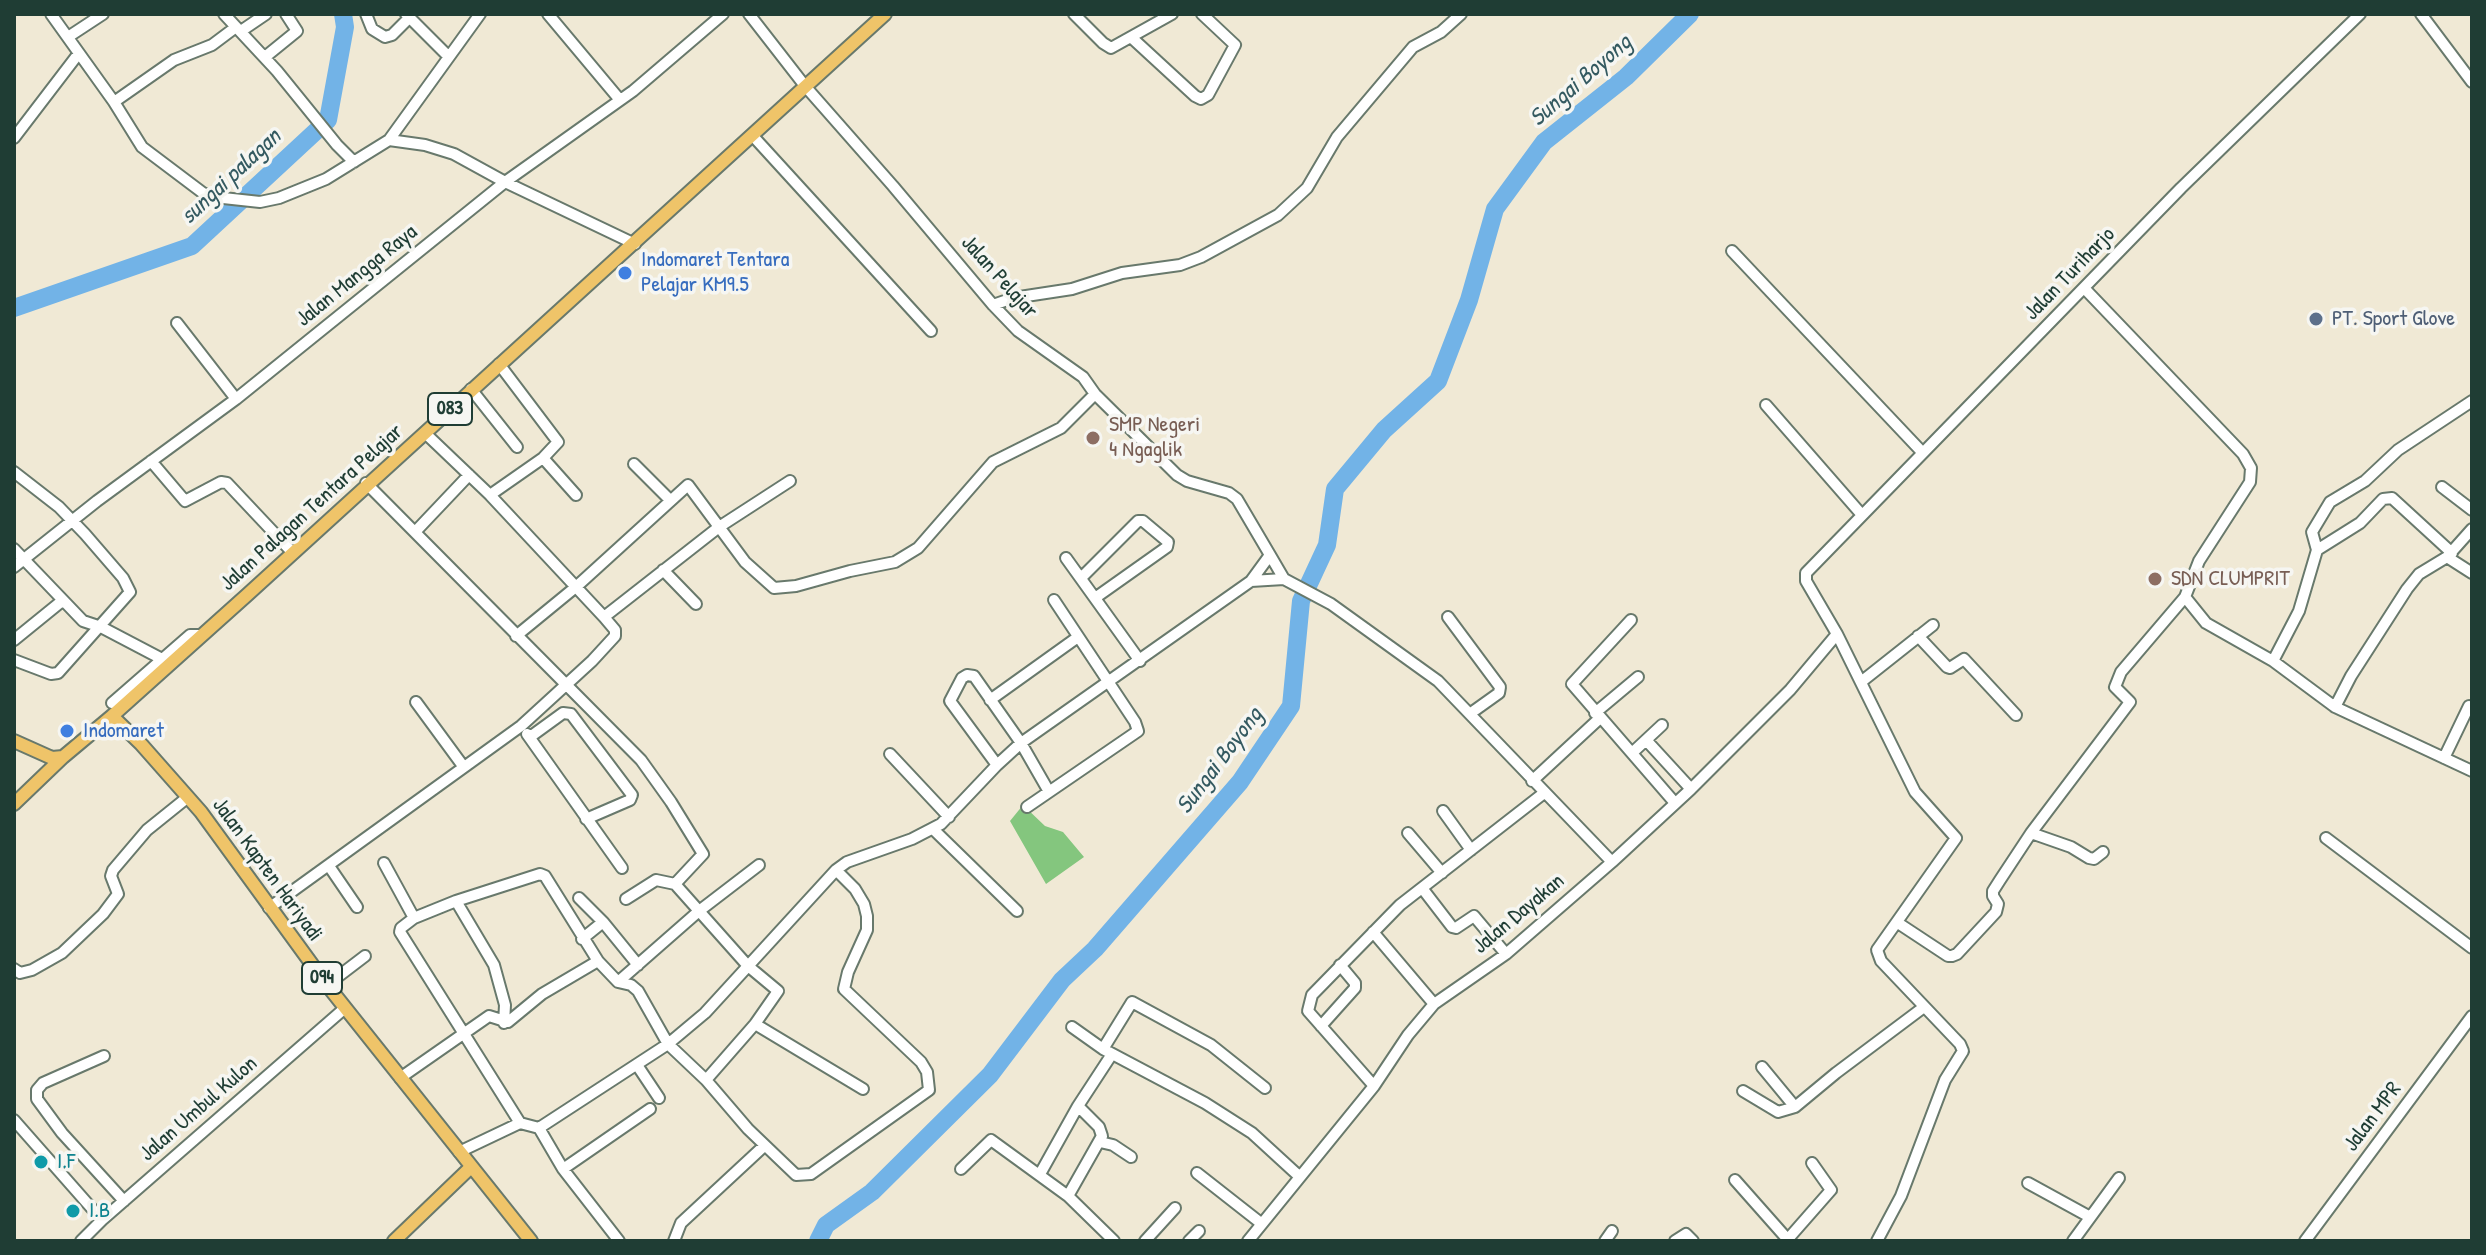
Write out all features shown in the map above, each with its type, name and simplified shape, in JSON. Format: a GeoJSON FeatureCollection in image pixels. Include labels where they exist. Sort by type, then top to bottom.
{"type":"FeatureCollection","features":[{"type":"Feature","properties":{"kind":"main road","name":"Jalan Palagan Tentara Pelajar"},"geometry":{"type":"LineString","coordinates":[[14,804],[112,710],[201,635],[885,14]]}},
{"type":"Feature","properties":{"kind":"main road","name":"Jalan Kapten Hariyadi"},"geometry":{"type":"LineString","coordinates":[[112,710],[188,797],[327,985],[531,1241]]}},
{"type":"Feature","properties":{"kind":"main road"},"geometry":{"type":"LineString","coordinates":[[14,741],[52,758],[63,757]]}},
{"type":"Feature","properties":{"kind":"main road"},"geometry":{"type":"LineString","coordinates":[[394,1241],[471,1167]]}},
{"type":"Feature","properties":{"kind":"street"},"geometry":{"type":"LineString","coordinates":[[51,14],[114,102],[138,142],[152,156],[203,193],[227,200],[260,202],[279,198],[326,179],[389,140],[480,14]]}},
{"type":"Feature","properties":{"kind":"street"},"geometry":{"type":"LineString","coordinates":[[68,37],[103,14]]}},
{"type":"Feature","properties":{"kind":"street"},"geometry":{"type":"LineString","coordinates":[[224,14],[265,57],[354,162]]}},
{"type":"Feature","properties":{"kind":"street"},"geometry":{"type":"LineString","coordinates":[[114,102],[174,60],[212,45],[266,14]]}},
{"type":"Feature","properties":{"kind":"street"},"geometry":{"type":"LineString","coordinates":[[265,57],[297,31],[286,14]]}},
{"type":"Feature","properties":{"kind":"street"},"geometry":{"type":"LineString","coordinates":[[366,14],[372,29],[385,37],[392,35],[408,16],[448,56]]}},
{"type":"Feature","properties":{"kind":"street"},"geometry":{"type":"LineString","coordinates":[[548,14],[620,100]]}},
{"type":"Feature","properties":{"kind":"street","name":"Jalan Mangga Raya"},"geometry":{"type":"LineString","coordinates":[[14,567],[236,399],[505,182],[620,100],[723,14]]}},
{"type":"Feature","properties":{"kind":"street","name":"Jalan Pelajar"},"geometry":{"type":"LineString","coordinates":[[749,14],[805,86],[993,305],[1018,331],[1083,377],[1095,394],[1177,475],[1229,493],[1237,499],[1288,581]]}},
{"type":"Feature","properties":{"kind":"street"},"geometry":{"type":"LineString","coordinates":[[1074,14],[1111,48],[1172,14]]}},
{"type":"Feature","properties":{"kind":"street"},"geometry":{"type":"LineString","coordinates":[[1132,38],[1201,99],[1208,95],[1235,45],[1202,14]]}},
{"type":"Feature","properties":{"kind":"street"},"geometry":{"type":"LineString","coordinates":[[993,305],[1013,298],[1072,289],[1122,273],[1180,265],[1201,257],[1278,215],[1307,188],[1337,137],[1413,47],[1441,32],[1461,14]]}},
{"type":"Feature","properties":{"kind":"street","name":"Jalan Turiharjo"},"geometry":{"type":"LineString","coordinates":[[1837,634],[1806,581],[1810,570],[2181,188],[2360,14]]}},
{"type":"Feature","properties":{"kind":"street"},"geometry":{"type":"LineString","coordinates":[[2421,14],[2472,82]]}},
{"type":"Feature","properties":{"kind":"street"},"geometry":{"type":"LineString","coordinates":[[14,138],[79,53]]}},
{"type":"Feature","properties":{"kind":"street"},"geometry":{"type":"LineString","coordinates":[[752,135],[931,331]]}},
{"type":"Feature","properties":{"kind":"street"},"geometry":{"type":"LineString","coordinates":[[389,140],[425,145],[454,154],[635,244]]}},
{"type":"Feature","properties":{"kind":"street"},"geometry":{"type":"LineString","coordinates":[[1732,251],[1922,452]]}},
{"type":"Feature","properties":{"kind":"street"},"geometry":{"type":"LineString","coordinates":[[1898,923],[1948,956],[1957,954],[1996,912],[1998,904],[1993,891],[2031,833],[2130,702],[2115,687],[2121,672],[2185,597],[2199,561],[2250,482],[2251,468],[2243,454],[2085,289]]}},
{"type":"Feature","properties":{"kind":"street"},"geometry":{"type":"LineString","coordinates":[[177,323],[236,399]]}},
{"type":"Feature","properties":{"kind":"street"},"geometry":{"type":"LineString","coordinates":[[490,495],[543,458],[557,440],[499,364]]}},
{"type":"Feature","properties":{"kind":"street"},"geometry":{"type":"LineString","coordinates":[[471,389],[517,447]]}},
{"type":"Feature","properties":{"kind":"street"},"geometry":{"type":"LineString","coordinates":[[516,636],[577,586],[688,485],[755,572],[774,588],[796,586],[895,562],[918,548],[993,462],[1061,428],[1095,394]]}},
{"type":"Feature","properties":{"kind":"street"},"geometry":{"type":"LineString","coordinates":[[2273,661],[2299,611],[2317,550],[2312,532],[2330,502],[2365,481],[2398,450],[2472,401]]}},
{"type":"Feature","properties":{"kind":"street"},"geometry":{"type":"LineString","coordinates":[[1766,405],[1862,515]]}},
{"type":"Feature","properties":{"kind":"street"},"geometry":{"type":"LineString","coordinates":[[269,908],[521,726],[615,636],[615,630],[577,586],[490,495],[425,433]]}},
{"type":"Feature","properties":{"kind":"street"},"geometry":{"type":"LineString","coordinates":[[543,458],[576,495]]}},
{"type":"Feature","properties":{"kind":"street"},"geometry":{"type":"LineString","coordinates":[[151,461],[185,501],[221,482],[227,483],[292,552]]}},
{"type":"Feature","properties":{"kind":"street"},"geometry":{"type":"LineString","coordinates":[[634,464],[670,500]]}},
{"type":"Feature","properties":{"kind":"street"},"geometry":{"type":"LineString","coordinates":[[14,472],[72,521],[129,586],[130,592],[58,673],[51,674],[14,660]]}},
{"type":"Feature","properties":{"kind":"street"},"geometry":{"type":"LineString","coordinates":[[415,532],[469,475]]}},
{"type":"Feature","properties":{"kind":"street"},"geometry":{"type":"LineString","coordinates":[[604,617],[719,527],[790,481]]}},
{"type":"Feature","properties":{"kind":"street"},"geometry":{"type":"LineString","coordinates":[[366,483],[641,760],[703,854],[675,884]]}},
{"type":"Feature","properties":{"kind":"street"},"geometry":{"type":"LineString","coordinates":[[2442,487],[2472,510]]}},
{"type":"Feature","properties":{"kind":"street"},"geometry":{"type":"LineString","coordinates":[[2317,550],[2360,523],[2388,497],[2472,573]]}},
{"type":"Feature","properties":{"kind":"street"},"geometry":{"type":"LineString","coordinates":[[1081,578],[1138,521],[1143,521],[1168,542],[1167,547],[1095,598]]}},
{"type":"Feature","properties":{"kind":"street"},"geometry":{"type":"LineString","coordinates":[[2335,707],[2351,676],[2407,589],[2419,574],[2450,555],[2472,529]]}},
{"type":"Feature","properties":{"kind":"street"},"geometry":{"type":"LineString","coordinates":[[14,549],[83,621],[162,659]]}},
{"type":"Feature","properties":{"kind":"street"},"geometry":{"type":"LineString","coordinates":[[539,1128],[668,1044],[705,1013],[836,870],[847,862],[933,829],[949,817],[1021,743],[1251,581],[1270,555]]}},
{"type":"Feature","properties":{"kind":"street"},"geometry":{"type":"LineString","coordinates":[[1066,558],[1140,661]]}},
{"type":"Feature","properties":{"kind":"street"},"geometry":{"type":"LineString","coordinates":[[663,570],[696,604]]}},
{"type":"Feature","properties":{"kind":"street"},"geometry":{"type":"LineString","coordinates":[[1251,581],[1288,581],[1331,604],[1420,666],[1471,713],[1532,781],[1612,862]]}},
{"type":"Feature","properties":{"kind":"street"},"geometry":{"type":"LineString","coordinates":[[2185,597],[2206,623],[2273,661],[2335,707],[2472,771]]}},
{"type":"Feature","properties":{"kind":"street"},"geometry":{"type":"LineString","coordinates":[[1027,807],[1138,731],[1054,600]]}},
{"type":"Feature","properties":{"kind":"street"},"geometry":{"type":"LineString","coordinates":[[14,640],[62,601]]}},
{"type":"Feature","properties":{"kind":"street"},"geometry":{"type":"LineString","coordinates":[[1448,617],[1500,687],[1499,693],[1471,713]]}},
{"type":"Feature","properties":{"kind":"street"},"geometry":{"type":"LineString","coordinates":[[1631,620],[1572,681],[1597,716],[1675,803]]}},
{"type":"Feature","properties":{"kind":"street"},"geometry":{"type":"LineString","coordinates":[[1861,682],[1933,625]]}},
{"type":"Feature","properties":{"kind":"street"},"geometry":{"type":"LineString","coordinates":[[1837,634],[1915,792],[1956,838],[1877,950],[1878,956],[1960,1044],[1963,1051],[1945,1080],[1901,1196],[1877,1241]]}},
{"type":"Feature","properties":{"kind":"street","name":"Jalan Dayakan"},"geometry":{"type":"LineString","coordinates":[[1248,1241],[1374,1086],[1408,1035],[1434,1004],[1506,954],[1612,862],[1790,690],[1837,634]]}},
{"type":"Feature","properties":{"kind":"street"},"geometry":{"type":"LineString","coordinates":[[112,710],[190,635],[201,635]]}},
{"type":"Feature","properties":{"kind":"street"},"geometry":{"type":"LineString","coordinates":[[1918,636],[1950,668],[1964,659],[2016,715]]}},
{"type":"Feature","properties":{"kind":"street"},"geometry":{"type":"LineString","coordinates":[[990,700],[1078,637]]}},
{"type":"Feature","properties":{"kind":"street"},"geometry":{"type":"LineString","coordinates":[[997,765],[950,701],[962,678],[970,674],[1021,743],[1048,790]]}},
{"type":"Feature","properties":{"kind":"street"},"geometry":{"type":"LineString","coordinates":[[1532,781],[1638,677]]}},
{"type":"Feature","properties":{"kind":"street"},"geometry":{"type":"LineString","coordinates":[[416,702],[463,766]]}},
{"type":"Feature","properties":{"kind":"street"},"geometry":{"type":"LineString","coordinates":[[2444,758],[2469,706]]}},
{"type":"Feature","properties":{"kind":"street"},"geometry":{"type":"LineString","coordinates":[[530,737],[563,713],[571,714],[632,795],[630,800],[586,819]]}},
{"type":"Feature","properties":{"kind":"street"},"geometry":{"type":"LineString","coordinates":[[1632,753],[1662,725]]}},
{"type":"Feature","properties":{"kind":"street"},"geometry":{"type":"LineString","coordinates":[[521,726],[622,868]]}},
{"type":"Feature","properties":{"kind":"street"},"geometry":{"type":"LineString","coordinates":[[1646,740],[1691,789]]}},
{"type":"Feature","properties":{"kind":"street"},"geometry":{"type":"LineString","coordinates":[[890,754],[949,817]]}},
{"type":"Feature","properties":{"kind":"street"},"geometry":{"type":"LineString","coordinates":[[1374,1086],[1308,1011],[1319,985],[1422,888],[1544,793]]}},
{"type":"Feature","properties":{"kind":"street"},"geometry":{"type":"LineString","coordinates":[[14,969],[20,973],[32,970],[62,953],[103,914],[118,894],[111,876],[113,870],[147,830],[188,797]]}},
{"type":"Feature","properties":{"kind":"street"},"geometry":{"type":"LineString","coordinates":[[1443,811],[1471,850]]}},
{"type":"Feature","properties":{"kind":"street"},"geometry":{"type":"LineString","coordinates":[[933,829],[1017,911]]}},
{"type":"Feature","properties":{"kind":"street"},"geometry":{"type":"LineString","coordinates":[[1408,833],[1442,873]]}},
{"type":"Feature","properties":{"kind":"street"},"geometry":{"type":"LineString","coordinates":[[2031,833],[2071,847],[2089,858],[2094,859],[2103,852]]}},
{"type":"Feature","properties":{"kind":"street"},"geometry":{"type":"LineString","coordinates":[[2326,838],[2472,948]]}},
{"type":"Feature","properties":{"kind":"street"},"geometry":{"type":"LineString","coordinates":[[384,863],[414,918]]}},
{"type":"Feature","properties":{"kind":"street"},"geometry":{"type":"LineString","coordinates":[[618,982],[699,911],[759,865]]}},
{"type":"Feature","properties":{"kind":"street"},"geometry":{"type":"LineString","coordinates":[[329,866],[357,907]]}},
{"type":"Feature","properties":{"kind":"street"},"geometry":{"type":"LineString","coordinates":[[520,1123],[400,932],[414,918],[456,901],[543,874],[598,961],[618,982],[631,985],[638,991],[668,1044],[706,1080],[764,1146],[796,1175],[811,1174],[929,1090],[927,1072],[921,1062],[844,989],[848,972],[867,930],[867,916],[855,889],[836,870]]}},
{"type":"Feature","properties":{"kind":"street"},"geometry":{"type":"LineString","coordinates":[[626,899],[656,880],[675,884],[748,966],[778,991],[755,1024],[706,1080]]}},
{"type":"Feature","properties":{"kind":"street"},"geometry":{"type":"LineString","coordinates":[[1422,888],[1452,927],[1456,928],[1474,916],[1506,954]]}},
{"type":"Feature","properties":{"kind":"street"},"geometry":{"type":"LineString","coordinates":[[579,898],[638,965]]}},
{"type":"Feature","properties":{"kind":"street"},"geometry":{"type":"LineString","coordinates":[[456,901],[494,965],[505,1005],[504,1023]]}},
{"type":"Feature","properties":{"kind":"street"},"geometry":{"type":"LineString","coordinates":[[582,939],[603,922]]}},
{"type":"Feature","properties":{"kind":"street"},"geometry":{"type":"LineString","coordinates":[[1373,932],[1434,1004]]}},
{"type":"Feature","properties":{"kind":"street"},"geometry":{"type":"LineString","coordinates":[[327,985],[365,956]]}},
{"type":"Feature","properties":{"kind":"street"},"geometry":{"type":"LineString","coordinates":[[504,1023],[542,994],[598,961]]}},
{"type":"Feature","properties":{"kind":"street"},"geometry":{"type":"LineString","coordinates":[[1321,1026],[1355,988],[1355,983],[1340,965]]}},
{"type":"Feature","properties":{"kind":"street"},"geometry":{"type":"LineString","coordinates":[[1040,1174],[1132,1002],[1211,1045],[1265,1088]]}},
{"type":"Feature","properties":{"kind":"street"},"geometry":{"type":"LineString","coordinates":[[1743,1091],[1778,1112],[1795,1107],[1924,1007]]}},
{"type":"Feature","properties":{"kind":"street","name":"Jalan Umbul Kulon"},"geometry":{"type":"LineString","coordinates":[[81,1241],[345,1008]]}},
{"type":"Feature","properties":{"kind":"street"},"geometry":{"type":"LineString","coordinates":[[400,1078],[492,1015],[504,1023]]}},
{"type":"Feature","properties":{"kind":"street","name":"Jalan MPR"},"geometry":{"type":"LineString","coordinates":[[2305,1241],[2472,1016]]}},
{"type":"Feature","properties":{"kind":"street"},"geometry":{"type":"LineString","coordinates":[[755,1024],[863,1089]]}},
{"type":"Feature","properties":{"kind":"street"},"geometry":{"type":"LineString","coordinates":[[1072,1027],[1108,1051],[1205,1103],[1252,1133],[1300,1177]]}},
{"type":"Feature","properties":{"kind":"street"},"geometry":{"type":"LineString","coordinates":[[104,1056],[43,1083],[37,1090],[37,1099],[62,1133],[124,1201]]}},
{"type":"Feature","properties":{"kind":"street"},"geometry":{"type":"LineString","coordinates":[[637,1065],[659,1098]]}},
{"type":"Feature","properties":{"kind":"street"},"geometry":{"type":"LineString","coordinates":[[1762,1067],[1795,1107]]}},
{"type":"Feature","properties":{"kind":"street"},"geometry":{"type":"LineString","coordinates":[[1068,1196],[1100,1142],[1102,1130],[1078,1106]]}},
{"type":"Feature","properties":{"kind":"street"},"geometry":{"type":"LineString","coordinates":[[563,1169],[650,1109]]}},
{"type":"Feature","properties":{"kind":"street"},"geometry":{"type":"LineString","coordinates":[[14,1120],[102,1220]]}},
{"type":"Feature","properties":{"kind":"street"},"geometry":{"type":"LineString","coordinates":[[459,1152],[520,1123],[539,1128],[563,1169],[619,1241]]}},
{"type":"Feature","properties":{"kind":"street"},"geometry":{"type":"LineString","coordinates":[[961,1169],[991,1140],[1068,1196],[1114,1241]]}},
{"type":"Feature","properties":{"kind":"street"},"geometry":{"type":"LineString","coordinates":[[1100,1142],[1109,1143],[1131,1157]]}},
{"type":"Feature","properties":{"kind":"street"},"geometry":{"type":"LineString","coordinates":[[674,1241],[681,1223],[764,1146]]}},
{"type":"Feature","properties":{"kind":"street"},"geometry":{"type":"LineString","coordinates":[[1735,1180],[1788,1240],[1831,1190],[1812,1163]]}},
{"type":"Feature","properties":{"kind":"street"},"geometry":{"type":"LineString","coordinates":[[1197,1173],[1262,1224]]}},
{"type":"Feature","properties":{"kind":"street"},"geometry":{"type":"LineString","coordinates":[[2073,1241],[2119,1178]]}},
{"type":"Feature","properties":{"kind":"street"},"geometry":{"type":"LineString","coordinates":[[2028,1183],[2090,1217]]}},
{"type":"Feature","properties":{"kind":"street"},"geometry":{"type":"LineString","coordinates":[[1145,1241],[1175,1208]]}},
{"type":"Feature","properties":{"kind":"street"},"geometry":{"type":"LineString","coordinates":[[1189,1241],[1199,1231]]}},
{"type":"Feature","properties":{"kind":"street"},"geometry":{"type":"LineString","coordinates":[[1605,1241],[1612,1231]]}},
{"type":"Feature","properties":{"kind":"street"},"geometry":{"type":"LineString","coordinates":[[1675,1241],[1686,1234],[1693,1241]]}},
{"type":"Feature","properties":{"kind":"green space"},"geometry":{"type":"Polygon","coordinates":[[[1023,805],[1045,826],[1063,832],[1084,857],[1046,884],[1010,821],[1023,805]]]}},
{"type":"Feature","properties":{"kind":"waterway","name":"sungai palagan"},"geometry":{"type":"LineString","coordinates":[[14,308],[192,246],[328,120],[345,27],[343,14]]}},
{"type":"Feature","properties":{"kind":"waterway","name":"Sungai Boyong"},"geometry":{"type":"LineString","coordinates":[[818,1241],[826,1225],[872,1192],[990,1075],[1062,980],[1095,949],[1240,782],[1291,706],[1301,601],[1327,545],[1335,489],[1384,430],[1438,381],[1469,300],[1495,209],[1544,142],[1626,77],[1690,14]]}},
{"type":"Feature","properties":{"kind":"place","name":"Indomaret Tentara Pelajar KM9.5"},"geometry":{"type":"Point","coordinates":[625,273]}},
{"type":"Feature","properties":{"kind":"place","name":"PT. Sport Glove"},"geometry":{"type":"Point","coordinates":[2316,319]}},
{"type":"Feature","properties":{"kind":"place","name":"SMP Negeri 4 Ngaglik"},"geometry":{"type":"Point","coordinates":[1093,438]}},
{"type":"Feature","properties":{"kind":"place","name":"SDN CLUMPRIT"},"geometry":{"type":"Point","coordinates":[2155,579]}},
{"type":"Feature","properties":{"kind":"place","name":"Indomaret"},"geometry":{"type":"Point","coordinates":[67,731]}},
{"type":"Feature","properties":{"kind":"place","name":"I.F"},"geometry":{"type":"Point","coordinates":[41,1162]}},
{"type":"Feature","properties":{"kind":"place","name":"I.B"},"geometry":{"type":"Point","coordinates":[73,1211]}}]}
